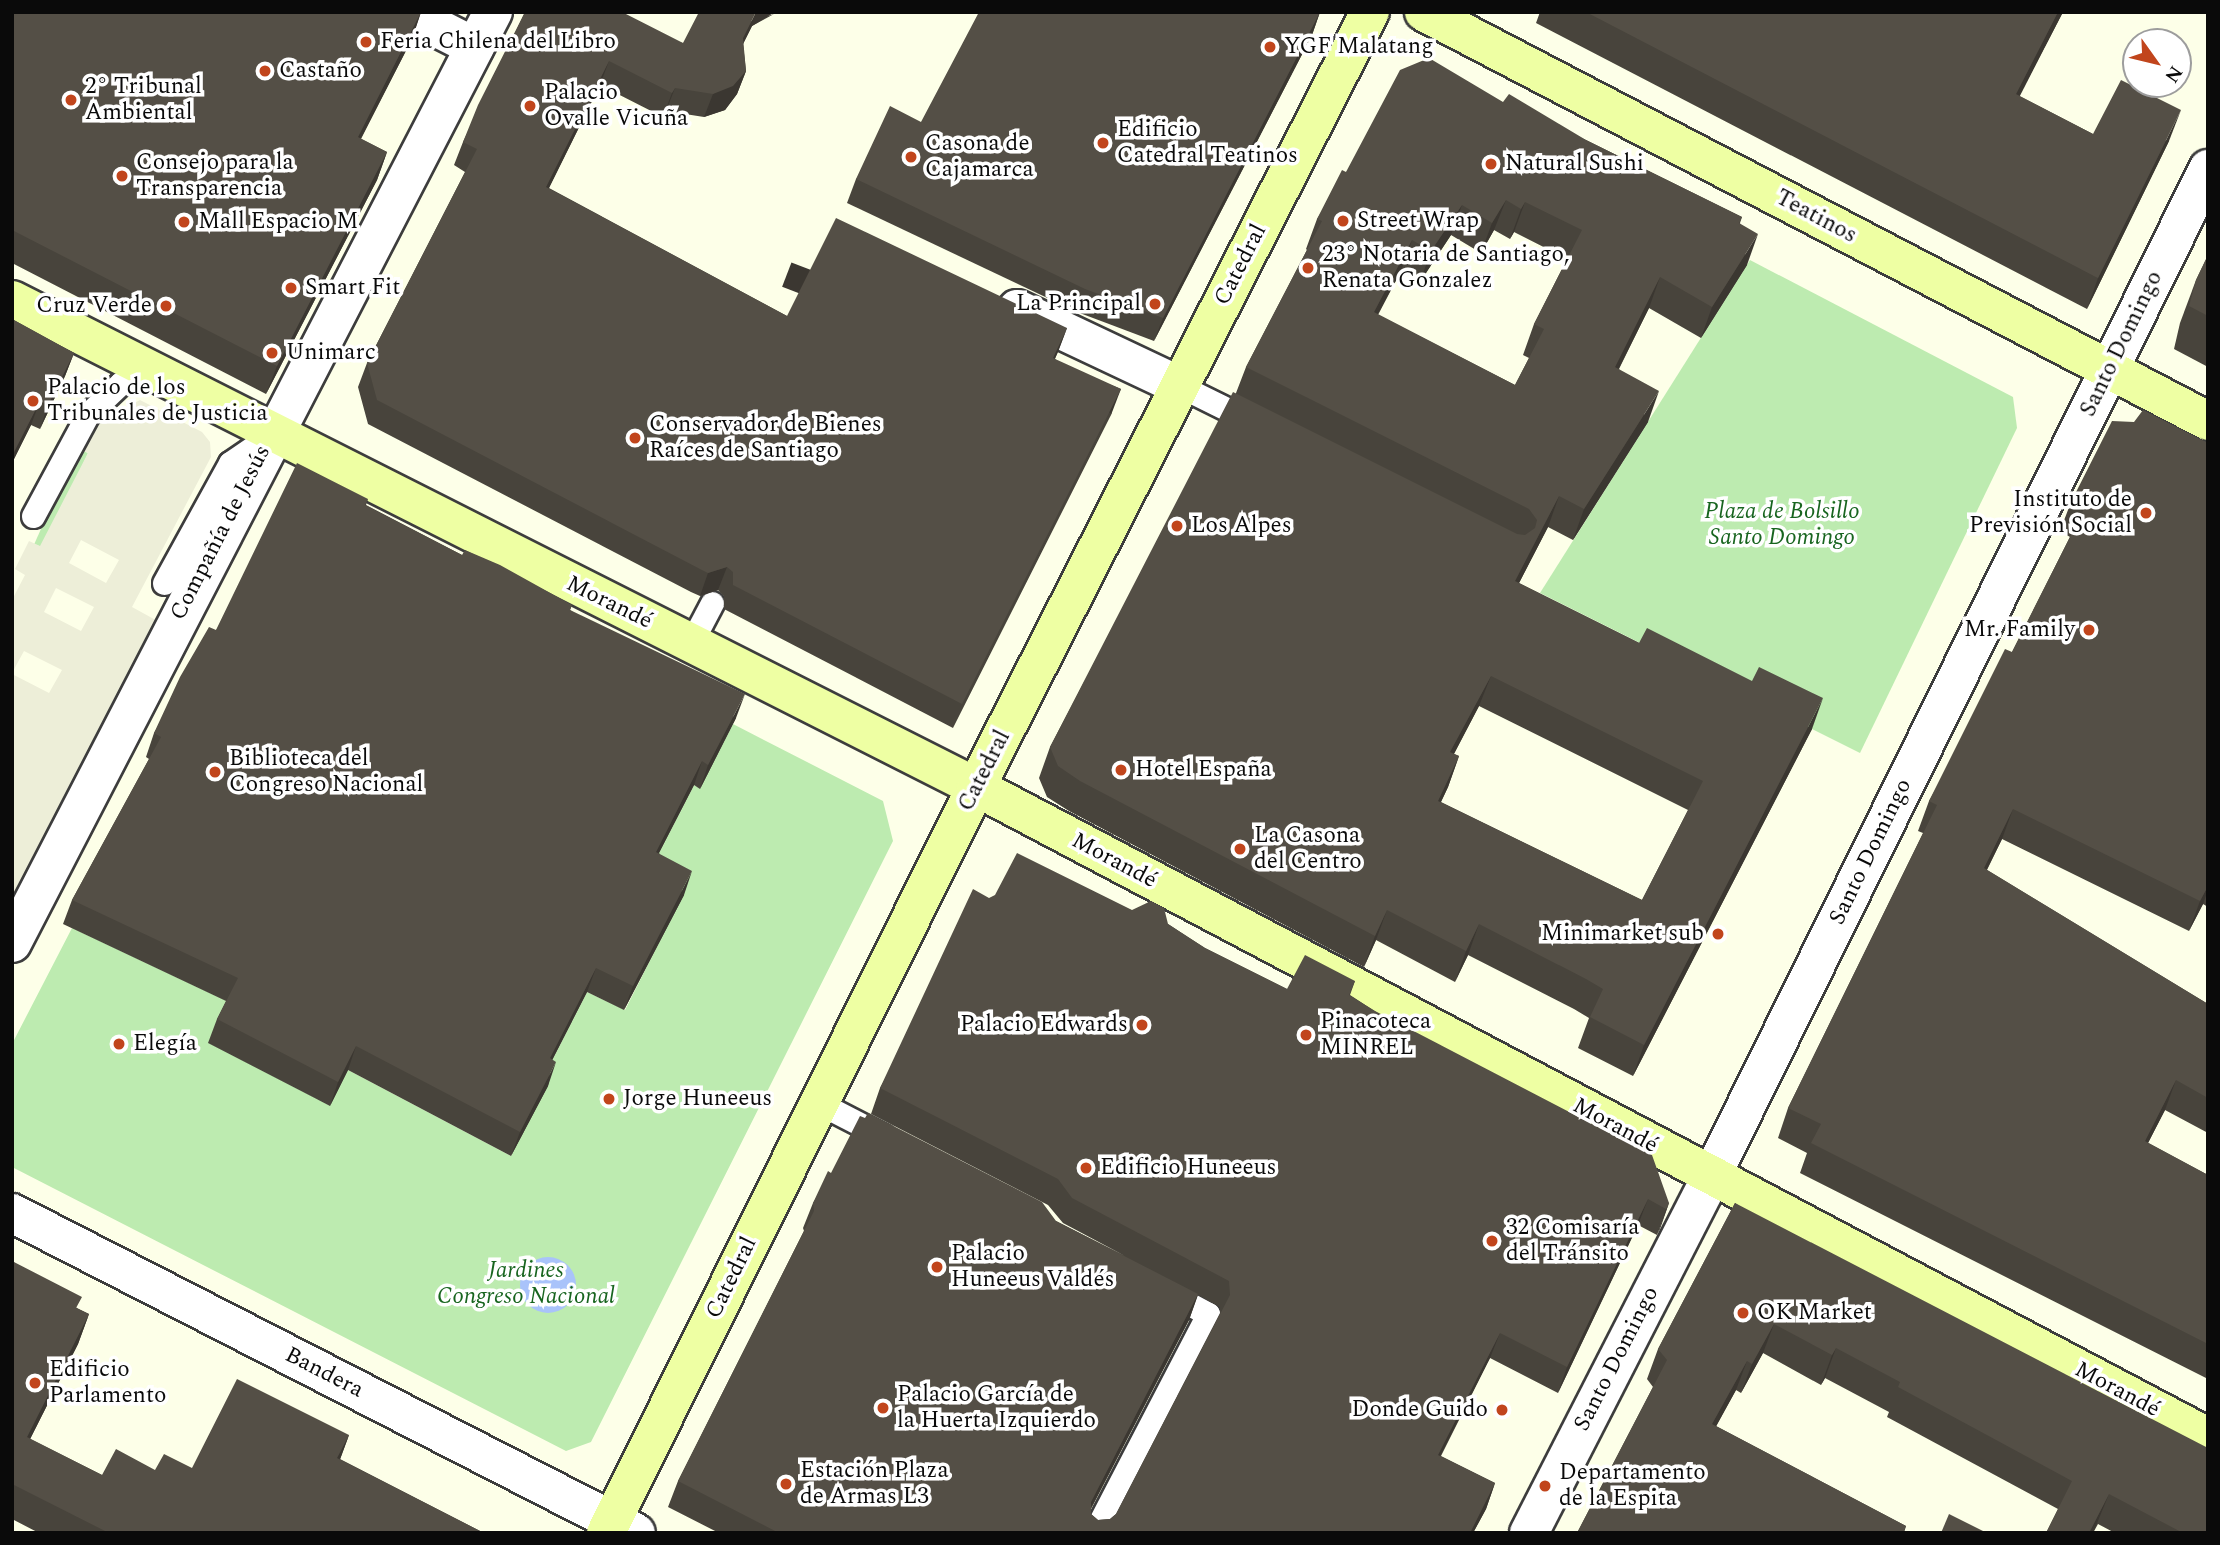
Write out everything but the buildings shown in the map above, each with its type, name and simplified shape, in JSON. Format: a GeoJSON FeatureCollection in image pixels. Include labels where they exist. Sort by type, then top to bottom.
{"type":"FeatureCollection","features":[{"type":"Feature","properties":{"kind":"main road","name":"Catedral"},"geometry":{"type":"LineString","coordinates":[[618,1529],[819,1103],[1370,12]]}},
{"type":"Feature","properties":{"kind":"main road","name":"Teatinos"},"geometry":{"type":"LineString","coordinates":[[1424,12],[2208,421]]}},
{"type":"Feature","properties":{"kind":"main road","name":"Morandé"},"geometry":{"type":"LineString","coordinates":[[12,300],[271,435],[976,788],[2208,1437]]}},
{"type":"Feature","properties":{"kind":"street"},"geometry":{"type":"LineString","coordinates":[[406,12],[475,47]]}},
{"type":"Feature","properties":{"kind":"street","name":"Compañía de Jesús"},"geometry":{"type":"LineString","coordinates":[[12,943],[271,435],[493,12]]}},
{"type":"Feature","properties":{"kind":"street","name":"Santo Domingo"},"geometry":{"type":"LineString","coordinates":[[1528,1533],[1711,1177],[2208,169]]}},
{"type":"Feature","properties":{"kind":"street"},"geometry":{"type":"LineString","coordinates":[[984,293],[1180,386]]}},
{"type":"Feature","properties":{"kind":"street","name":"Bandera"},"geometry":{"type":"LineString","coordinates":[[12,1213],[618,1529]]}},
{"type":"Feature","properties":{"kind":"lane"},"geometry":{"type":"LineString","coordinates":[[33,516],[88,414],[121,383],[145,369]]}},
{"type":"Feature","properties":{"kind":"lane"},"geometry":{"type":"LineString","coordinates":[[1180,386],[1278,435]]}},
{"type":"Feature","properties":{"kind":"lane"},"geometry":{"type":"LineString","coordinates":[[164,583],[230,463],[271,435]]}},
{"type":"Feature","properties":{"kind":"lane"},"geometry":{"type":"LineString","coordinates":[[691,643],[712,603]]}},
{"type":"Feature","properties":{"kind":"lane"},"geometry":{"type":"LineString","coordinates":[[819,1103],[906,1147]]}},
{"type":"Feature","properties":{"kind":"lane"},"geometry":{"type":"LineString","coordinates":[[1094,1533],[1208,1314],[1148,1283]]}},
{"type":"Feature","properties":{"kind":"green space","name":"Plaza de Bolsillo Santo Domingo"},"geometry":{"type":"Polygon","coordinates":[[[1750,260],[2013,397],[2017,428],[1860,753],[1540,593],[1750,260]]]}},
{"type":"Feature","properties":{"kind":"green space"},"geometry":{"type":"Polygon","coordinates":[[[77,448],[88,453],[45,549],[34,544],[77,448]]]}},
{"type":"Feature","properties":{"kind":"green space","name":"Jardines Congreso Nacional"},"geometry":{"type":"Polygon","coordinates":[[[733,724],[883,801],[893,841],[591,1442],[566,1451],[12,1167],[12,1044],[72,928],[229,1002],[209,1043],[329,1105],[348,1070],[511,1156],[541,1082],[587,992],[625,1010],[683,895],[647,876],[694,785],[700,788],[733,724]]]}},
{"type":"Feature","properties":{"kind":"shaded area"},"geometry":{"type":"Polygon","coordinates":[[[140,400],[202,432],[210,442],[211,457],[132,607],[172,629],[12,943],[12,674],[49,693],[62,670],[24,651],[12,673],[12,600],[25,575],[15,569],[29,541],[40,546],[88,453],[77,448],[82,439],[102,420],[140,400]],[[81,540],[69,563],[106,583],[119,560],[81,540]],[[56,588],[44,612],[81,631],[94,607],[56,588]]]}},
{"type":"Feature","properties":{"kind":"water"},"geometry":{"type":"Polygon","coordinates":[[[542,1257],[554,1257],[568,1265],[576,1279],[574,1296],[568,1305],[554,1313],[542,1313],[525,1301],[520,1291],[520,1279],[532,1262],[542,1257]]]}},
{"type":"Feature","properties":{"kind":"place","name":"Feria Chilena del Libro"},"geometry":{"type":"Point","coordinates":[366,42]}},
{"type":"Feature","properties":{"kind":"place","name":"YGF Malatang"},"geometry":{"type":"Point","coordinates":[1270,47]}},
{"type":"Feature","properties":{"kind":"place","name":"Castaño"},"geometry":{"type":"Point","coordinates":[265,71]}},
{"type":"Feature","properties":{"kind":"place","name":"2° Tribunal Ambiental"},"geometry":{"type":"Point","coordinates":[71,100]}},
{"type":"Feature","properties":{"kind":"place","name":"Palacio Ovalle Vicuña"},"geometry":{"type":"Point","coordinates":[530,106]}},
{"type":"Feature","properties":{"kind":"place","name":"Edificio Catedral Teatinos"},"geometry":{"type":"Point","coordinates":[1103,143]}},
{"type":"Feature","properties":{"kind":"place","name":"Casona de Cajamarca"},"geometry":{"type":"Point","coordinates":[911,157]}},
{"type":"Feature","properties":{"kind":"place","name":"Natural Sushi"},"geometry":{"type":"Point","coordinates":[1491,164]}},
{"type":"Feature","properties":{"kind":"place","name":"Consejo para la Transparencia"},"geometry":{"type":"Point","coordinates":[122,176]}},
{"type":"Feature","properties":{"kind":"place","name":"Street Wrap"},"geometry":{"type":"Point","coordinates":[1343,221]}},
{"type":"Feature","properties":{"kind":"place","name":"Mall Espacio M"},"geometry":{"type":"Point","coordinates":[184,222]}},
{"type":"Feature","properties":{"kind":"place","name":"23° Notaria de Santiago, Renata Gonzalez"},"geometry":{"type":"Point","coordinates":[1308,268]}},
{"type":"Feature","properties":{"kind":"place","name":"Smart Fit"},"geometry":{"type":"Point","coordinates":[291,288]}},
{"type":"Feature","properties":{"kind":"place","name":"La Principal"},"geometry":{"type":"Point","coordinates":[1155,304]}},
{"type":"Feature","properties":{"kind":"place","name":"Cruz Verde"},"geometry":{"type":"Point","coordinates":[166,306]}},
{"type":"Feature","properties":{"kind":"place","name":"Unimarc"},"geometry":{"type":"Point","coordinates":[272,353]}},
{"type":"Feature","properties":{"kind":"place","name":"Palacio de los Tribunales de Justicia"},"geometry":{"type":"Point","coordinates":[33,401]}},
{"type":"Feature","properties":{"kind":"place","name":"Conservador de Bienes Raíces de Santiago"},"geometry":{"type":"Point","coordinates":[635,438]}},
{"type":"Feature","properties":{"kind":"place","name":"Instituto de Previsión Social"},"geometry":{"type":"Point","coordinates":[2146,513]}},
{"type":"Feature","properties":{"kind":"place","name":"Los Alpes"},"geometry":{"type":"Point","coordinates":[1177,526]}},
{"type":"Feature","properties":{"kind":"place","name":"Mr. Family"},"geometry":{"type":"Point","coordinates":[2089,630]}},
{"type":"Feature","properties":{"kind":"place","name":"Hotel España"},"geometry":{"type":"Point","coordinates":[1121,770]}},
{"type":"Feature","properties":{"kind":"place","name":"Biblioteca del Congreso Nacional"},"geometry":{"type":"Point","coordinates":[215,772]}},
{"type":"Feature","properties":{"kind":"place","name":"La Casona del Centro"},"geometry":{"type":"Point","coordinates":[1240,849]}},
{"type":"Feature","properties":{"kind":"place","name":"Minimarket sub"},"geometry":{"type":"Point","coordinates":[1718,934]}},
{"type":"Feature","properties":{"kind":"place","name":"Palacio Edwards"},"geometry":{"type":"Point","coordinates":[1142,1025]}},
{"type":"Feature","properties":{"kind":"place","name":"Pinacoteca MINREL"},"geometry":{"type":"Point","coordinates":[1306,1035]}},
{"type":"Feature","properties":{"kind":"place","name":"Elegía"},"geometry":{"type":"Point","coordinates":[119,1044]}},
{"type":"Feature","properties":{"kind":"place","name":"Jorge Huneeus"},"geometry":{"type":"Point","coordinates":[609,1099]}},
{"type":"Feature","properties":{"kind":"place","name":"Edificio Huneeus"},"geometry":{"type":"Point","coordinates":[1086,1168]}},
{"type":"Feature","properties":{"kind":"place","name":"32 Comisaría del Tránsito"},"geometry":{"type":"Point","coordinates":[1492,1241]}},
{"type":"Feature","properties":{"kind":"place","name":"Palacio Huneeus Valdés"},"geometry":{"type":"Point","coordinates":[937,1267]}},
{"type":"Feature","properties":{"kind":"place","name":"OK Market"},"geometry":{"type":"Point","coordinates":[1743,1313]}},
{"type":"Feature","properties":{"kind":"place","name":"Edificio Parlamento"},"geometry":{"type":"Point","coordinates":[35,1383]}},
{"type":"Feature","properties":{"kind":"place","name":"Palacio García de la Huerta Izquierdo"},"geometry":{"type":"Point","coordinates":[883,1408]}},
{"type":"Feature","properties":{"kind":"place","name":"Donde Guido"},"geometry":{"type":"Point","coordinates":[1502,1410]}},
{"type":"Feature","properties":{"kind":"place","name":"Estación Plaza de Armas L3"},"geometry":{"type":"Point","coordinates":[786,1484]}},
{"type":"Feature","properties":{"kind":"place","name":"Departamento de la Espita"},"geometry":{"type":"Point","coordinates":[1545,1486]}}]}
